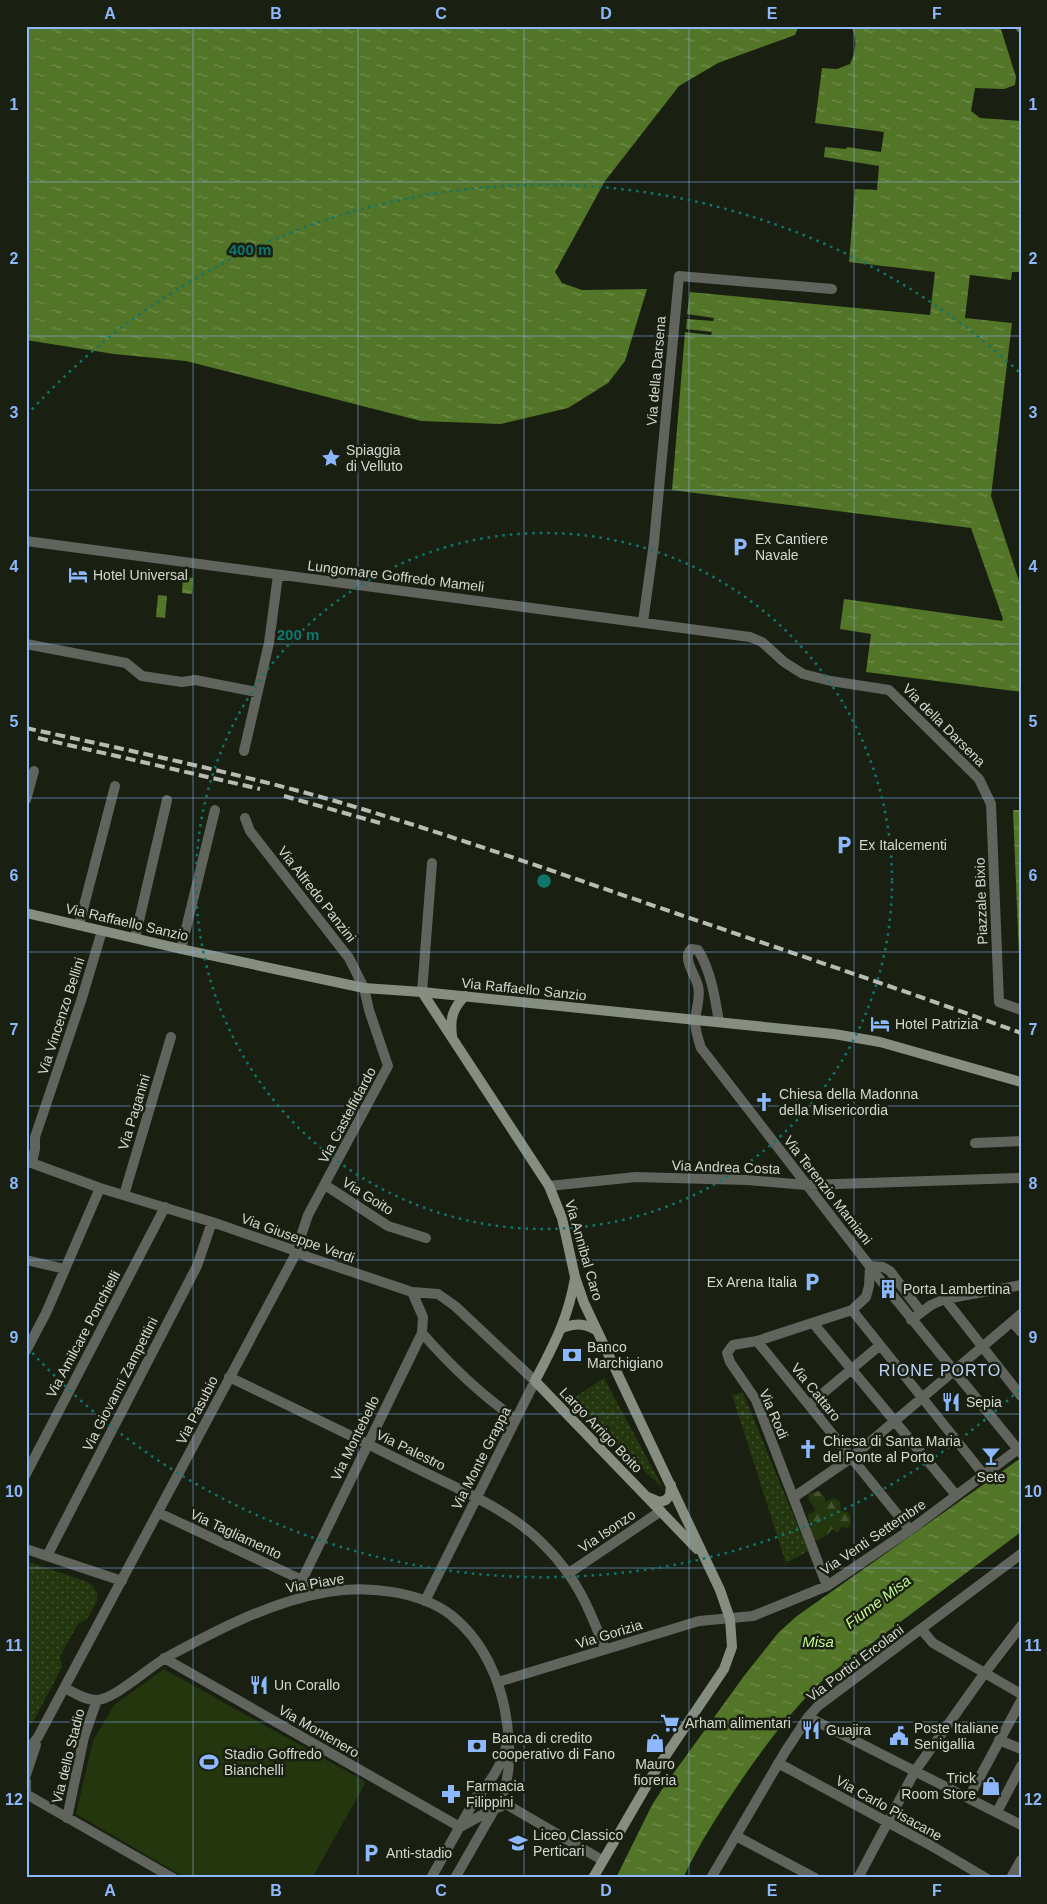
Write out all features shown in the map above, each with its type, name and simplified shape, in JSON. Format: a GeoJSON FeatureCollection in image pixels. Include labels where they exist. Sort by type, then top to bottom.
{"type":"FeatureCollection","features":[{"type":"Feature","properties":{"kind":"street","name":"Via della Darsena"},"geometry":{"type":"LineString","coordinates":[[644,622],[654,542],[679,276],[832,290]]}},
{"type":"Feature","properties":{"kind":"street","name":"Lungomare Goffredo Mameli"},"geometry":{"type":"LineString","coordinates":[[26,541],[644,622],[750,637],[762,642]]}},
{"type":"Feature","properties":{"kind":"street"},"geometry":{"type":"LineString","coordinates":[[244,751],[273,620],[278,575]]}},
{"type":"Feature","properties":{"kind":"street","name":"Via della Darsena"},"geometry":{"type":"LineString","coordinates":[[762,642],[784,662],[803,674],[831,681],[889,690],[979,779],[989,798]]}},
{"type":"Feature","properties":{"kind":"street"},"geometry":{"type":"LineString","coordinates":[[26,644],[126,662],[142,676],[182,682],[195,680],[257,692]]}},
{"type":"Feature","properties":{"kind":"street"},"geometry":{"type":"LineString","coordinates":[[26,800],[34,771]]}},
{"type":"Feature","properties":{"kind":"street"},"geometry":{"type":"LineString","coordinates":[[79,925],[114,786]]}},
{"type":"Feature","properties":{"kind":"street","name":"Piazzale Bixio"},"geometry":{"type":"LineString","coordinates":[[989,798],[991,804],[999,1002],[1021,1010]]}},
{"type":"Feature","properties":{"kind":"street"},"geometry":{"type":"LineString","coordinates":[[135,938],[167,800]]}},
{"type":"Feature","properties":{"kind":"street"},"geometry":{"type":"LineString","coordinates":[[181,949],[215,810]]}},
{"type":"Feature","properties":{"kind":"street","name":"Via Alfredo Panzini"},"geometry":{"type":"LineString","coordinates":[[245,818],[250,831],[349,958],[364,988]]}},
{"type":"Feature","properties":{"kind":"street"},"geometry":{"type":"LineString","coordinates":[[422,992],[432,863]]}},
{"type":"Feature","properties":{"kind":"street","name":"Via Raffaello Sanzio"},"geometry":{"type":"LineString","coordinates":[[26,913],[181,949],[364,988],[465,996],[834,1034],[880,1042],[1021,1082]]}},
{"type":"Feature","properties":{"kind":"street","name":"Via Vincenzo Bellini"},"geometry":{"type":"LineString","coordinates":[[29,1162],[35,1149],[35,1137],[81,1001],[102,931]]}},
{"type":"Feature","properties":{"kind":"street","name":"Via Terenzio Mamiani"},"geometry":{"type":"LineString","coordinates":[[719,1022],[712,983],[701,955],[694,948],[691,949],[687,955],[698,985],[700,997],[695,1020],[700,1048],[870,1266],[870,1286],[866,1297],[852,1310]]}},
{"type":"Feature","properties":{"kind":"street","name":"Via Castelfidardo"},"geometry":{"type":"LineString","coordinates":[[296,1251],[308,1215],[388,1066],[369,1010],[364,988]]}},
{"type":"Feature","properties":{"kind":"street","name":"Via Annibal Caro"},"geometry":{"type":"LineString","coordinates":[[422,992],[549,1186],[562,1218],[575,1277],[596,1330],[720,1590],[730,1619],[732,1647],[724,1669],[658,1767],[593,1878]]}},
{"type":"Feature","properties":{"kind":"street"},"geometry":{"type":"LineString","coordinates":[[452,1037],[451,1024],[453,1012],[457,1004],[465,996]]}},
{"type":"Feature","properties":{"kind":"street","name":"Via Paganini"},"geometry":{"type":"LineString","coordinates":[[124,1195],[171,1037]]}},
{"type":"Feature","properties":{"kind":"street"},"geometry":{"type":"LineString","coordinates":[[26,1129],[35,1137]]}},
{"type":"Feature","properties":{"kind":"street"},"geometry":{"type":"LineString","coordinates":[[975,1143],[1021,1141]]}},
{"type":"Feature","properties":{"kind":"street","name":"Via Giuseppe Verdi"},"geometry":{"type":"LineString","coordinates":[[29,1162],[100,1188],[212,1222],[296,1251],[308,1258],[412,1292],[438,1294],[455,1306],[535,1381]]}},
{"type":"Feature","properties":{"kind":"street","name":"Via Andrea Costa"},"geometry":{"type":"LineString","coordinates":[[549,1186],[636,1178],[748,1180],[806,1185],[1021,1178]]}},
{"type":"Feature","properties":{"kind":"street","name":"Via Goito"},"geometry":{"type":"LineString","coordinates":[[325,1185],[388,1226],[426,1238]]}},
{"type":"Feature","properties":{"kind":"street"},"geometry":{"type":"LineString","coordinates":[[26,1351],[46,1313],[100,1188]]}},
{"type":"Feature","properties":{"kind":"street","name":"Via Amilcare Ponchielli"},"geometry":{"type":"LineString","coordinates":[[26,1474],[165,1207]]}},
{"type":"Feature","properties":{"kind":"street","name":"Via Giovanni Zampettini"},"geometry":{"type":"LineString","coordinates":[[47,1556],[197,1266],[212,1222]]}},
{"type":"Feature","properties":{"kind":"street","name":"Via Pasubio"},"geometry":{"type":"LineString","coordinates":[[38,1737],[296,1251]]}},
{"type":"Feature","properties":{"kind":"street"},"geometry":{"type":"LineString","coordinates":[[26,1260],[65,1269]]}},
{"type":"Feature","properties":{"kind":"street"},"geometry":{"type":"LineString","coordinates":[[870,1266],[882,1282]]}},
{"type":"Feature","properties":{"kind":"street"},"geometry":{"type":"LineString","coordinates":[[870,1266],[883,1267],[890,1271],[921,1312]]}},
{"type":"Feature","properties":{"kind":"street","name":"Via Monte Grappa"},"geometry":{"type":"LineString","coordinates":[[425,1601],[562,1328],[571,1302],[575,1277]]}},
{"type":"Feature","properties":{"kind":"street"},"geometry":{"type":"LineString","coordinates":[[911,1320],[921,1312],[945,1299],[1021,1285]]}},
{"type":"Feature","properties":{"kind":"street"},"geometry":{"type":"LineString","coordinates":[[412,1292],[423,1317],[422,1333],[440,1354],[489,1401],[516,1419]]}},
{"type":"Feature","properties":{"kind":"street"},"geometry":{"type":"LineString","coordinates":[[894,1297],[1020,1450]]}},
{"type":"Feature","properties":{"kind":"street"},"geometry":{"type":"LineString","coordinates":[[945,1299],[1021,1396]]}},
{"type":"Feature","properties":{"kind":"street"},"geometry":{"type":"LineString","coordinates":[[852,1310],[984,1475]]}},
{"type":"Feature","properties":{"kind":"street","name":"Via Rodi"},"geometry":{"type":"LineString","coordinates":[[827,1586],[756,1400],[730,1362],[727,1353],[733,1345],[757,1341],[852,1310]]}},
{"type":"Feature","properties":{"kind":"street"},"geometry":{"type":"LineString","coordinates":[[794,1497],[852,1458],[1021,1314]]}},
{"type":"Feature","properties":{"kind":"street"},"geometry":{"type":"LineString","coordinates":[[1012,1322],[1021,1332]]}},
{"type":"Feature","properties":{"kind":"street"},"geometry":{"type":"LineString","coordinates":[[562,1328],[574,1323],[585,1324],[596,1330]]}},
{"type":"Feature","properties":{"kind":"street"},"geometry":{"type":"LineString","coordinates":[[813,1323],[956,1495]]}},
{"type":"Feature","properties":{"kind":"street","name":"Via Montebello"},"geometry":{"type":"LineString","coordinates":[[302,1580],[422,1333]]}},
{"type":"Feature","properties":{"kind":"street","name":"Via Cattaro"},"geometry":{"type":"LineString","coordinates":[[757,1341],[910,1530]]}},
{"type":"Feature","properties":{"kind":"street"},"geometry":{"type":"LineString","coordinates":[[809,1405],[879,1346]]}},
{"type":"Feature","properties":{"kind":"street","name":"Via Palestro"},"geometry":{"type":"LineString","coordinates":[[229,1377],[477,1498],[525,1528],[545,1545],[569,1573],[588,1605],[606,1649]]}},
{"type":"Feature","properties":{"kind":"street","name":"Largo Arrigo Boito"},"geometry":{"type":"LineString","coordinates":[[535,1381],[703,1555]]}},
{"type":"Feature","properties":{"kind":"street","name":"Via Venti Settembre"},"geometry":{"type":"LineString","coordinates":[[730,1619],[753,1616],[827,1586],[910,1530],[1020,1450]]}},
{"type":"Feature","properties":{"kind":"street"},"geometry":{"type":"LineString","coordinates":[[647,1497],[660,1502],[666,1500],[670,1495],[671,1485]]}},
{"type":"Feature","properties":{"kind":"street","name":"Via Isonzo"},"geometry":{"type":"LineString","coordinates":[[569,1573],[661,1511]]}},
{"type":"Feature","properties":{"kind":"street","name":"Via Tagliamento"},"geometry":{"type":"LineString","coordinates":[[158,1513],[302,1580]]}},
{"type":"Feature","properties":{"kind":"street"},"geometry":{"type":"LineString","coordinates":[[26,1549],[122,1581]]}},
{"type":"Feature","properties":{"kind":"street","name":"Via Portici Ercolani"},"geometry":{"type":"LineString","coordinates":[[711,1878],[778,1764],[808,1717],[818,1706],[1021,1554]]}},
{"type":"Feature","properties":{"kind":"street"},"geometry":{"type":"LineString","coordinates":[[302,1580],[307,1596]]}},
{"type":"Feature","properties":{"kind":"street","name":"Via Piave"},"geometry":{"type":"LineString","coordinates":[[96,1700],[109,1697],[164,1658],[223,1628],[283,1602],[330,1591],[364,1590],[392,1592],[425,1601],[451,1615],[474,1638],[490,1664],[498,1682],[506,1712],[509,1739],[510,1760],[504,1791]]}},
{"type":"Feature","properties":{"kind":"street","name":"Via Gorizia"},"geometry":{"type":"LineString","coordinates":[[498,1682],[699,1621],[730,1619]]}},
{"type":"Feature","properties":{"kind":"street"},"geometry":{"type":"LineString","coordinates":[[858,1878],[915,1771],[984,1674],[1021,1626]]}},
{"type":"Feature","properties":{"kind":"street"},"geometry":{"type":"LineString","coordinates":[[921,1629],[933,1643],[1021,1694]]}},
{"type":"Feature","properties":{"kind":"street","name":"Via Montenero"},"geometry":{"type":"LineString","coordinates":[[164,1658],[460,1827]]}},
{"type":"Feature","properties":{"kind":"street"},"geometry":{"type":"LineString","coordinates":[[65,1688],[84,1698],[96,1700]]}},
{"type":"Feature","properties":{"kind":"street","name":"Via dello Stadio"},"geometry":{"type":"LineString","coordinates":[[67,1818],[84,1737],[96,1700]]}},
{"type":"Feature","properties":{"kind":"street"},"geometry":{"type":"LineString","coordinates":[[969,1797],[1021,1701]]}},
{"type":"Feature","properties":{"kind":"street"},"geometry":{"type":"LineString","coordinates":[[808,1717],[1021,1825]]}},
{"type":"Feature","properties":{"kind":"street"},"geometry":{"type":"LineString","coordinates":[[26,1752],[38,1737]]}},
{"type":"Feature","properties":{"kind":"street"},"geometry":{"type":"LineString","coordinates":[[26,1775],[38,1737]]}},
{"type":"Feature","properties":{"kind":"street","name":"Via Piave"},"geometry":{"type":"LineString","coordinates":[[485,1788],[503,1758],[509,1739]]}},
{"type":"Feature","properties":{"kind":"street"},"geometry":{"type":"LineString","coordinates":[[999,1740],[1021,1749]]}},
{"type":"Feature","properties":{"kind":"street","name":"Via Carlo Pisacane"},"geometry":{"type":"LineString","coordinates":[[778,1764],[887,1822],[986,1878]]}},
{"type":"Feature","properties":{"kind":"street"},"geometry":{"type":"LineString","coordinates":[[997,1812],[1021,1766]]}},
{"type":"Feature","properties":{"kind":"street"},"geometry":{"type":"LineString","coordinates":[[26,1781],[26,1793]]}},
{"type":"Feature","properties":{"kind":"street"},"geometry":{"type":"LineString","coordinates":[[431,1878],[477,1796],[485,1788],[494,1785],[504,1791],[506,1797],[504,1804]]}},
{"type":"Feature","properties":{"kind":"street"},"geometry":{"type":"LineString","coordinates":[[485,1788],[480,1799],[491,1809]]}},
{"type":"Feature","properties":{"kind":"street","name":"Via dello Stadio"},"geometry":{"type":"LineString","coordinates":[[26,1793],[173,1878]]}},
{"type":"Feature","properties":{"kind":"street"},"geometry":{"type":"LineString","coordinates":[[504,1804],[602,1860]]}},
{"type":"Feature","properties":{"kind":"street"},"geometry":{"type":"LineString","coordinates":[[460,1827],[491,1809],[504,1804]]}},
{"type":"Feature","properties":{"kind":"street"},"geometry":{"type":"LineString","coordinates":[[455,1878],[491,1809]]}},
{"type":"Feature","properties":{"kind":"street"},"geometry":{"type":"LineString","coordinates":[[736,1836],[815,1878]]}},
{"type":"Feature","properties":{"kind":"street"},"geometry":{"type":"LineString","coordinates":[[1011,1878],[1021,1860]]}},
{"type":"Feature","properties":{"kind":"green space"},"geometry":{"type":"Polygon","coordinates":[[[604,1378],[663,1488],[569,1401],[604,1378]]]}},
{"type":"Feature","properties":{"kind":"green space"},"geometry":{"type":"Polygon","coordinates":[[[743,1393],[808,1551],[786,1563],[732,1395],[743,1393]]]}},
{"type":"Feature","properties":{"kind":"green space"},"geometry":{"type":"Polygon","coordinates":[[[819,1491],[825,1498],[825,1502],[834,1498],[840,1502],[841,1510],[849,1513],[851,1520],[849,1528],[841,1527],[838,1533],[832,1529],[824,1537],[813,1540],[809,1530],[812,1523],[808,1521],[808,1514],[814,1512],[815,1509],[809,1500],[808,1494],[819,1491]]]}},
{"type":"Feature","properties":{"kind":"green space"},"geometry":{"type":"Polygon","coordinates":[[[26,1561],[88,1582],[97,1593],[97,1601],[88,1618],[78,1624],[60,1656],[62,1667],[34,1720],[26,1729],[26,1561]]]}},
{"type":"Feature","properties":{"kind":"green space","name":"Stadio Goffredo Bianchelli"},"geometry":{"type":"Polygon","coordinates":[[[164,1669],[366,1782],[312,1878],[186,1878],[76,1814],[93,1741],[114,1705],[164,1669]]]}},
{"type":"Feature","properties":{"kind":"water"},"geometry":{"type":"Polygon","coordinates":[[[26,26],[799,26],[795,35],[718,63],[679,86],[605,181],[555,272],[562,283],[582,290],[647,289],[625,361],[608,383],[568,408],[501,424],[421,421],[186,361],[114,354],[26,340],[26,26]]]}},
{"type":"Feature","properties":{"kind":"water"},"geometry":{"type":"Polygon","coordinates":[[[851,26],[1000,26],[1016,77],[1015,85],[1004,89],[975,88],[971,111],[980,118],[1021,121],[1021,272],[1012,272],[1011,280],[970,275],[965,318],[1012,323],[991,496],[1021,587],[1021,692],[866,672],[871,634],[840,629],[844,599],[1002,621],[1003,619],[971,528],[672,490],[685,332],[711,335],[712,332],[686,329],[687,319],[713,321],[714,318],[687,314],[690,292],[930,315],[935,272],[849,262],[855,189],[877,190],[879,166],[824,157],[825,147],[846,149],[847,147],[881,152],[884,132],[815,123],[822,68],[837,69],[850,64],[854,55],[855,36],[851,26]]]}},
{"type":"Feature","properties":{"kind":"water"},"geometry":{"type":"Polygon","coordinates":[[[183,577],[193,578],[192,594],[182,593],[183,577]]]}},
{"type":"Feature","properties":{"kind":"water"},"geometry":{"type":"Polygon","coordinates":[[[158,595],[167,596],[165,618],[156,617],[158,595]]]}},
{"type":"Feature","properties":{"kind":"water"},"geometry":{"type":"Polygon","coordinates":[[[1013,810],[1021,810],[1021,956],[1019,956],[1013,810]]]}},
{"type":"Feature","properties":{"kind":"water","name":"Misa"},"geometry":{"type":"Polygon","coordinates":[[[1021,1458],[1021,1532],[825,1678],[813,1690],[780,1728],[740,1782],[710,1829],[683,1878],[616,1878],[652,1805],[665,1785],[744,1676],[779,1632],[797,1616],[1021,1458]]]}},
{"type":"Feature","properties":{"kind":"tunnel"},"geometry":{"type":"LineString","coordinates":[[882,1282],[894,1297]]}},
{"type":"Feature","properties":{"kind":"railway"},"geometry":{"type":"LineString","coordinates":[[26,728],[224,772],[342,803],[550,870],[1021,1033]]}},
{"type":"Feature","properties":{"kind":"railway"},"geometry":{"type":"LineString","coordinates":[[38,738],[260,789]]}},
{"type":"Feature","properties":{"kind":"railway"},"geometry":{"type":"LineString","coordinates":[[284,796],[380,823]]}},
{"type":"Feature","properties":{"kind":"place","name":"Spiaggia di Velluto"},"geometry":{"type":"Point","coordinates":[331,458]}},
{"type":"Feature","properties":{"kind":"place","name":"Ex Cantiere Navale"},"geometry":{"type":"Point","coordinates":[740,547]}},
{"type":"Feature","properties":{"kind":"place","name":"Hotel Universal"},"geometry":{"type":"Point","coordinates":[78,575]}},
{"type":"Feature","properties":{"kind":"place","name":"Ex Italcementi"},"geometry":{"type":"Point","coordinates":[844,845]}},
{"type":"Feature","properties":{"kind":"place","name":"Hotel Patrizia"},"geometry":{"type":"Point","coordinates":[880,1024]}},
{"type":"Feature","properties":{"kind":"place","name":"Chiesa della Madonna della Misericordia"},"geometry":{"type":"Point","coordinates":[764,1102]}},
{"type":"Feature","properties":{"kind":"place","name":"Ex Arena Italia"},"geometry":{"type":"Point","coordinates":[812,1282]}},
{"type":"Feature","properties":{"kind":"place","name":"Porta Lambertina"},"geometry":{"type":"Point","coordinates":[888,1289]}},
{"type":"Feature","properties":{"kind":"place","name":"Banco Marchigiano"},"geometry":{"type":"Point","coordinates":[572,1355]}},
{"type":"Feature","properties":{"kind":"place","name":"Sepia"},"geometry":{"type":"Point","coordinates":[951,1402]}},
{"type":"Feature","properties":{"kind":"place","name":"Chiesa di Santa Maria del Ponte al Porto"},"geometry":{"type":"Point","coordinates":[808,1449]}},
{"type":"Feature","properties":{"kind":"place","name":"Sete"},"geometry":{"type":"Point","coordinates":[991,1456]}},
{"type":"Feature","properties":{"kind":"place","name":"Un Corallo"},"geometry":{"type":"Point","coordinates":[259,1685]}},
{"type":"Feature","properties":{"kind":"place","name":"Arham alimentari"},"geometry":{"type":"Point","coordinates":[670,1723]}},
{"type":"Feature","properties":{"kind":"place","name":"Guajira"},"geometry":{"type":"Point","coordinates":[811,1730]}},
{"type":"Feature","properties":{"kind":"place","name":"Poste Italiane Senigallia"},"geometry":{"type":"Point","coordinates":[899,1736]}},
{"type":"Feature","properties":{"kind":"place","name":"Mauro fioreria"},"geometry":{"type":"Point","coordinates":[655,1743]}},
{"type":"Feature","properties":{"kind":"place","name":"Banca di credito cooperativo di Fano"},"geometry":{"type":"Point","coordinates":[477,1746]}},
{"type":"Feature","properties":{"kind":"place","name":"Stadio Goffredo Bianchelli"},"geometry":{"type":"Point","coordinates":[209,1762]}},
{"type":"Feature","properties":{"kind":"place","name":"Trick Room Store"},"geometry":{"type":"Point","coordinates":[991,1786]}},
{"type":"Feature","properties":{"kind":"place","name":"Farmacia Filippini"},"geometry":{"type":"Point","coordinates":[451,1794]}},
{"type":"Feature","properties":{"kind":"place","name":"Liceo Classico Perticari"},"geometry":{"type":"Point","coordinates":[518,1843]}},
{"type":"Feature","properties":{"kind":"place","name":"Anti-stadio"},"geometry":{"type":"Point","coordinates":[371,1853]}},
{"type":"Feature","properties":{"kind":"district","name":"RIONE PORTO"},"geometry":{"type":"Point","coordinates":[940,1370]}},
{"type":"Feature","properties":{"kind":"water label","name":"Fiume Misa"},"geometry":{"type":"Point","coordinates":[878,1602]}}]}
